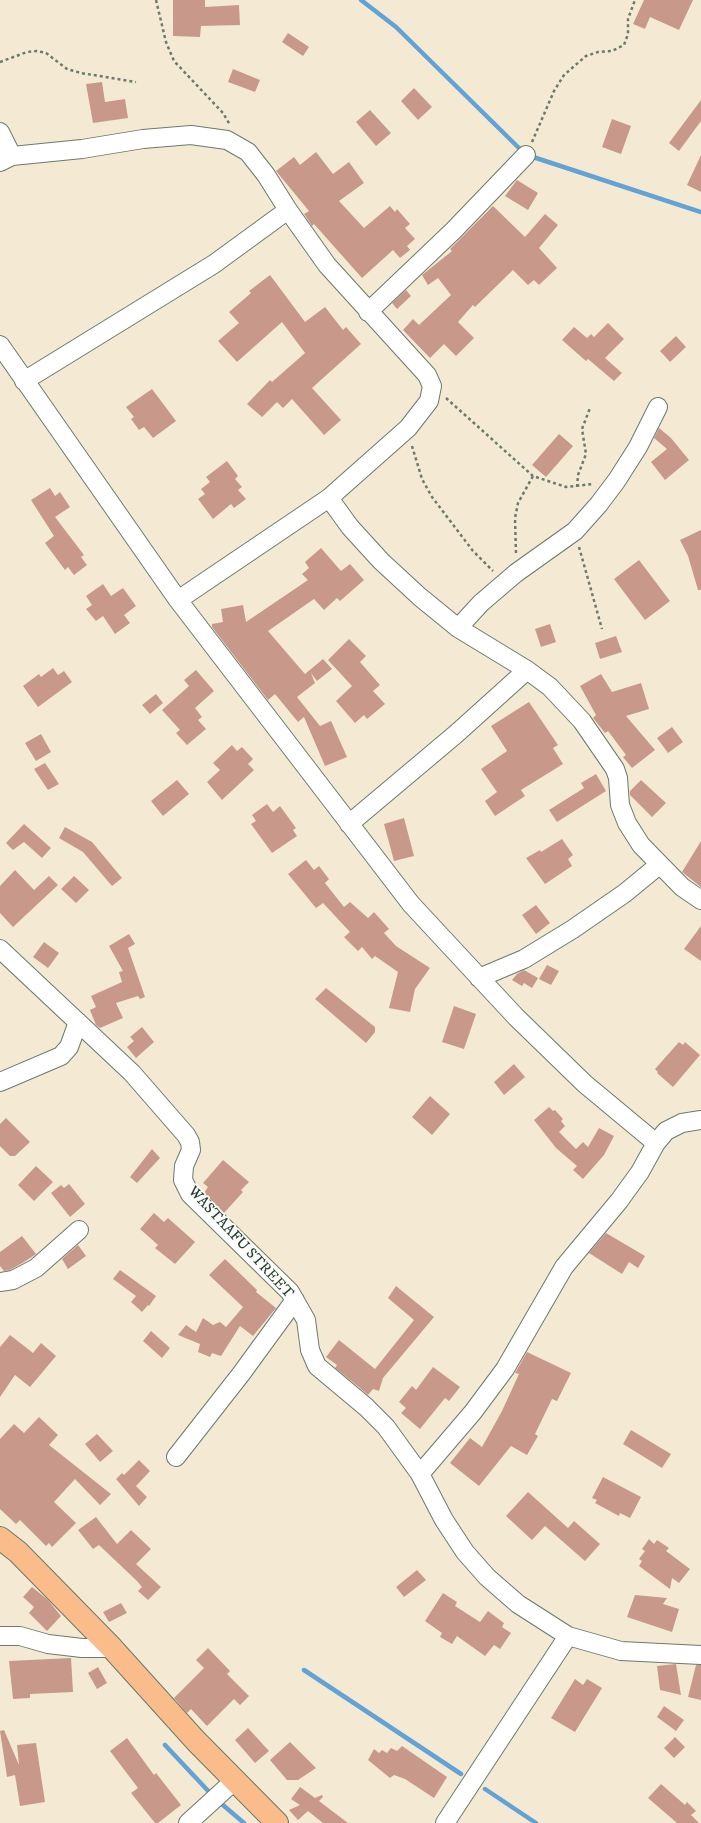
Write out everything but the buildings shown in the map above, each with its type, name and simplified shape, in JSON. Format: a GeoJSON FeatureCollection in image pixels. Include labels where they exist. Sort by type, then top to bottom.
{"type":"FeatureCollection","features":[{"type":"Feature","properties":{"kind":"main road"},"geometry":{"type":"LineString","coordinates":[[0,1538],[18,1552],[112,1648],[234,1781],[277,1823]]}},
{"type":"Feature","properties":{"kind":"street"},"geometry":{"type":"LineString","coordinates":[[0,132],[6,159],[143,139],[191,135],[227,140],[248,152],[266,175],[288,210],[327,265],[368,312],[427,375],[432,386],[430,402],[408,428],[329,498],[178,600]]}},
{"type":"Feature","properties":{"kind":"street"},"geometry":{"type":"LineString","coordinates":[[368,312],[454,230],[526,155]]}},
{"type":"Feature","properties":{"kind":"street"},"geometry":{"type":"LineString","coordinates":[[24,381],[214,264],[288,210]]}},
{"type":"Feature","properties":{"kind":"street"},"geometry":{"type":"LineString","coordinates":[[0,345],[178,600],[411,904],[516,1017],[585,1084],[656,1143]]}},
{"type":"Feature","properties":{"kind":"street"},"geometry":{"type":"LineString","coordinates":[[458,628],[481,603],[510,578],[575,531],[599,504],[617,480],[638,447],[658,407]]}},
{"type":"Feature","properties":{"kind":"street"},"geometry":{"type":"LineString","coordinates":[[329,498],[350,527],[381,562],[458,628],[527,670],[550,687],[582,722],[615,769],[618,778],[620,805],[627,823],[659,865],[682,887],[701,900]]}},
{"type":"Feature","properties":{"kind":"street"},"geometry":{"type":"LineString","coordinates":[[349,824],[450,739],[527,670]]}},
{"type":"Feature","properties":{"kind":"street"},"geometry":{"type":"LineString","coordinates":[[479,978],[524,959],[573,930],[625,893],[659,865]]}},
{"type":"Feature","properties":{"kind":"street","name":"WASTAAFU STREET"},"geometry":{"type":"LineString","coordinates":[[0,950],[132,1073],[186,1135],[191,1150],[184,1166],[183,1180],[190,1194],[290,1292],[306,1320],[310,1350],[317,1366],[366,1407],[386,1427],[420,1474],[444,1520],[464,1552],[487,1577],[518,1604],[568,1636],[621,1651],[701,1655]]}},
{"type":"Feature","properties":{"kind":"street"},"geometry":{"type":"LineString","coordinates":[[0,1082],[62,1056],[69,1048],[78,1022]]}},
{"type":"Feature","properties":{"kind":"street"},"geometry":{"type":"LineString","coordinates":[[420,1474],[473,1412],[505,1369],[564,1266],[619,1201],[640,1172],[656,1143],[666,1130],[682,1123],[701,1120]]}},
{"type":"Feature","properties":{"kind":"street"},"geometry":{"type":"LineString","coordinates":[[0,1282],[13,1280],[36,1268],[80,1230]]}},
{"type":"Feature","properties":{"kind":"street"},"geometry":{"type":"LineString","coordinates":[[176,1457],[241,1374],[295,1300]]}},
{"type":"Feature","properties":{"kind":"street"},"geometry":{"type":"LineString","coordinates":[[0,1636],[20,1636],[48,1644],[82,1648],[112,1648]]}},
{"type":"Feature","properties":{"kind":"street"},"geometry":{"type":"LineString","coordinates":[[445,1823],[568,1636]]}},
{"type":"Feature","properties":{"kind":"street"},"geometry":{"type":"LineString","coordinates":[[188,1823],[234,1781]]}},
{"type":"Feature","properties":{"kind":"path"},"geometry":{"type":"LineString","coordinates":[[156,0],[166,42],[174,61],[223,113],[231,126]]}},
{"type":"Feature","properties":{"kind":"path"},"geometry":{"type":"LineString","coordinates":[[526,155],[554,91],[564,75],[586,56],[598,52],[612,51],[624,45],[628,34],[628,19],[635,0]]}},
{"type":"Feature","properties":{"kind":"path"},"geometry":{"type":"LineString","coordinates":[[0,62],[27,52],[37,51],[46,53],[67,69],[81,73],[136,82]]}},
{"type":"Feature","properties":{"kind":"path"},"geometry":{"type":"LineString","coordinates":[[432,386],[534,476],[554,484],[578,487],[617,480]]}},
{"type":"Feature","properties":{"kind":"path"},"geometry":{"type":"LineString","coordinates":[[578,487],[578,475],[586,454],[582,429],[590,408]]}},
{"type":"Feature","properties":{"kind":"path"},"geometry":{"type":"LineString","coordinates":[[408,428],[422,479],[432,496],[473,551],[510,578]]}},
{"type":"Feature","properties":{"kind":"path"},"geometry":{"type":"LineString","coordinates":[[510,578],[515,518],[518,503],[534,476]]}},
{"type":"Feature","properties":{"kind":"path"},"geometry":{"type":"LineString","coordinates":[[575,531],[602,629]]}},
{"type":"Feature","properties":{"kind":"waterway"},"geometry":{"type":"LineString","coordinates":[[361,0],[396,27],[523,152]]}},
{"type":"Feature","properties":{"kind":"waterway"},"geometry":{"type":"LineString","coordinates":[[530,156],[701,212]]}},
{"type":"Feature","properties":{"kind":"waterway"},"geometry":{"type":"LineString","coordinates":[[304,1670],[461,1774]]}},
{"type":"Feature","properties":{"kind":"waterway"},"geometry":{"type":"LineString","coordinates":[[165,1745],[212,1795]]}},
{"type":"Feature","properties":{"kind":"waterway"},"geometry":{"type":"LineString","coordinates":[[485,1789],[536,1823]]}},
{"type":"Feature","properties":{"kind":"waterway"},"geometry":{"type":"LineString","coordinates":[[217,1800],[244,1823]]}}]}
